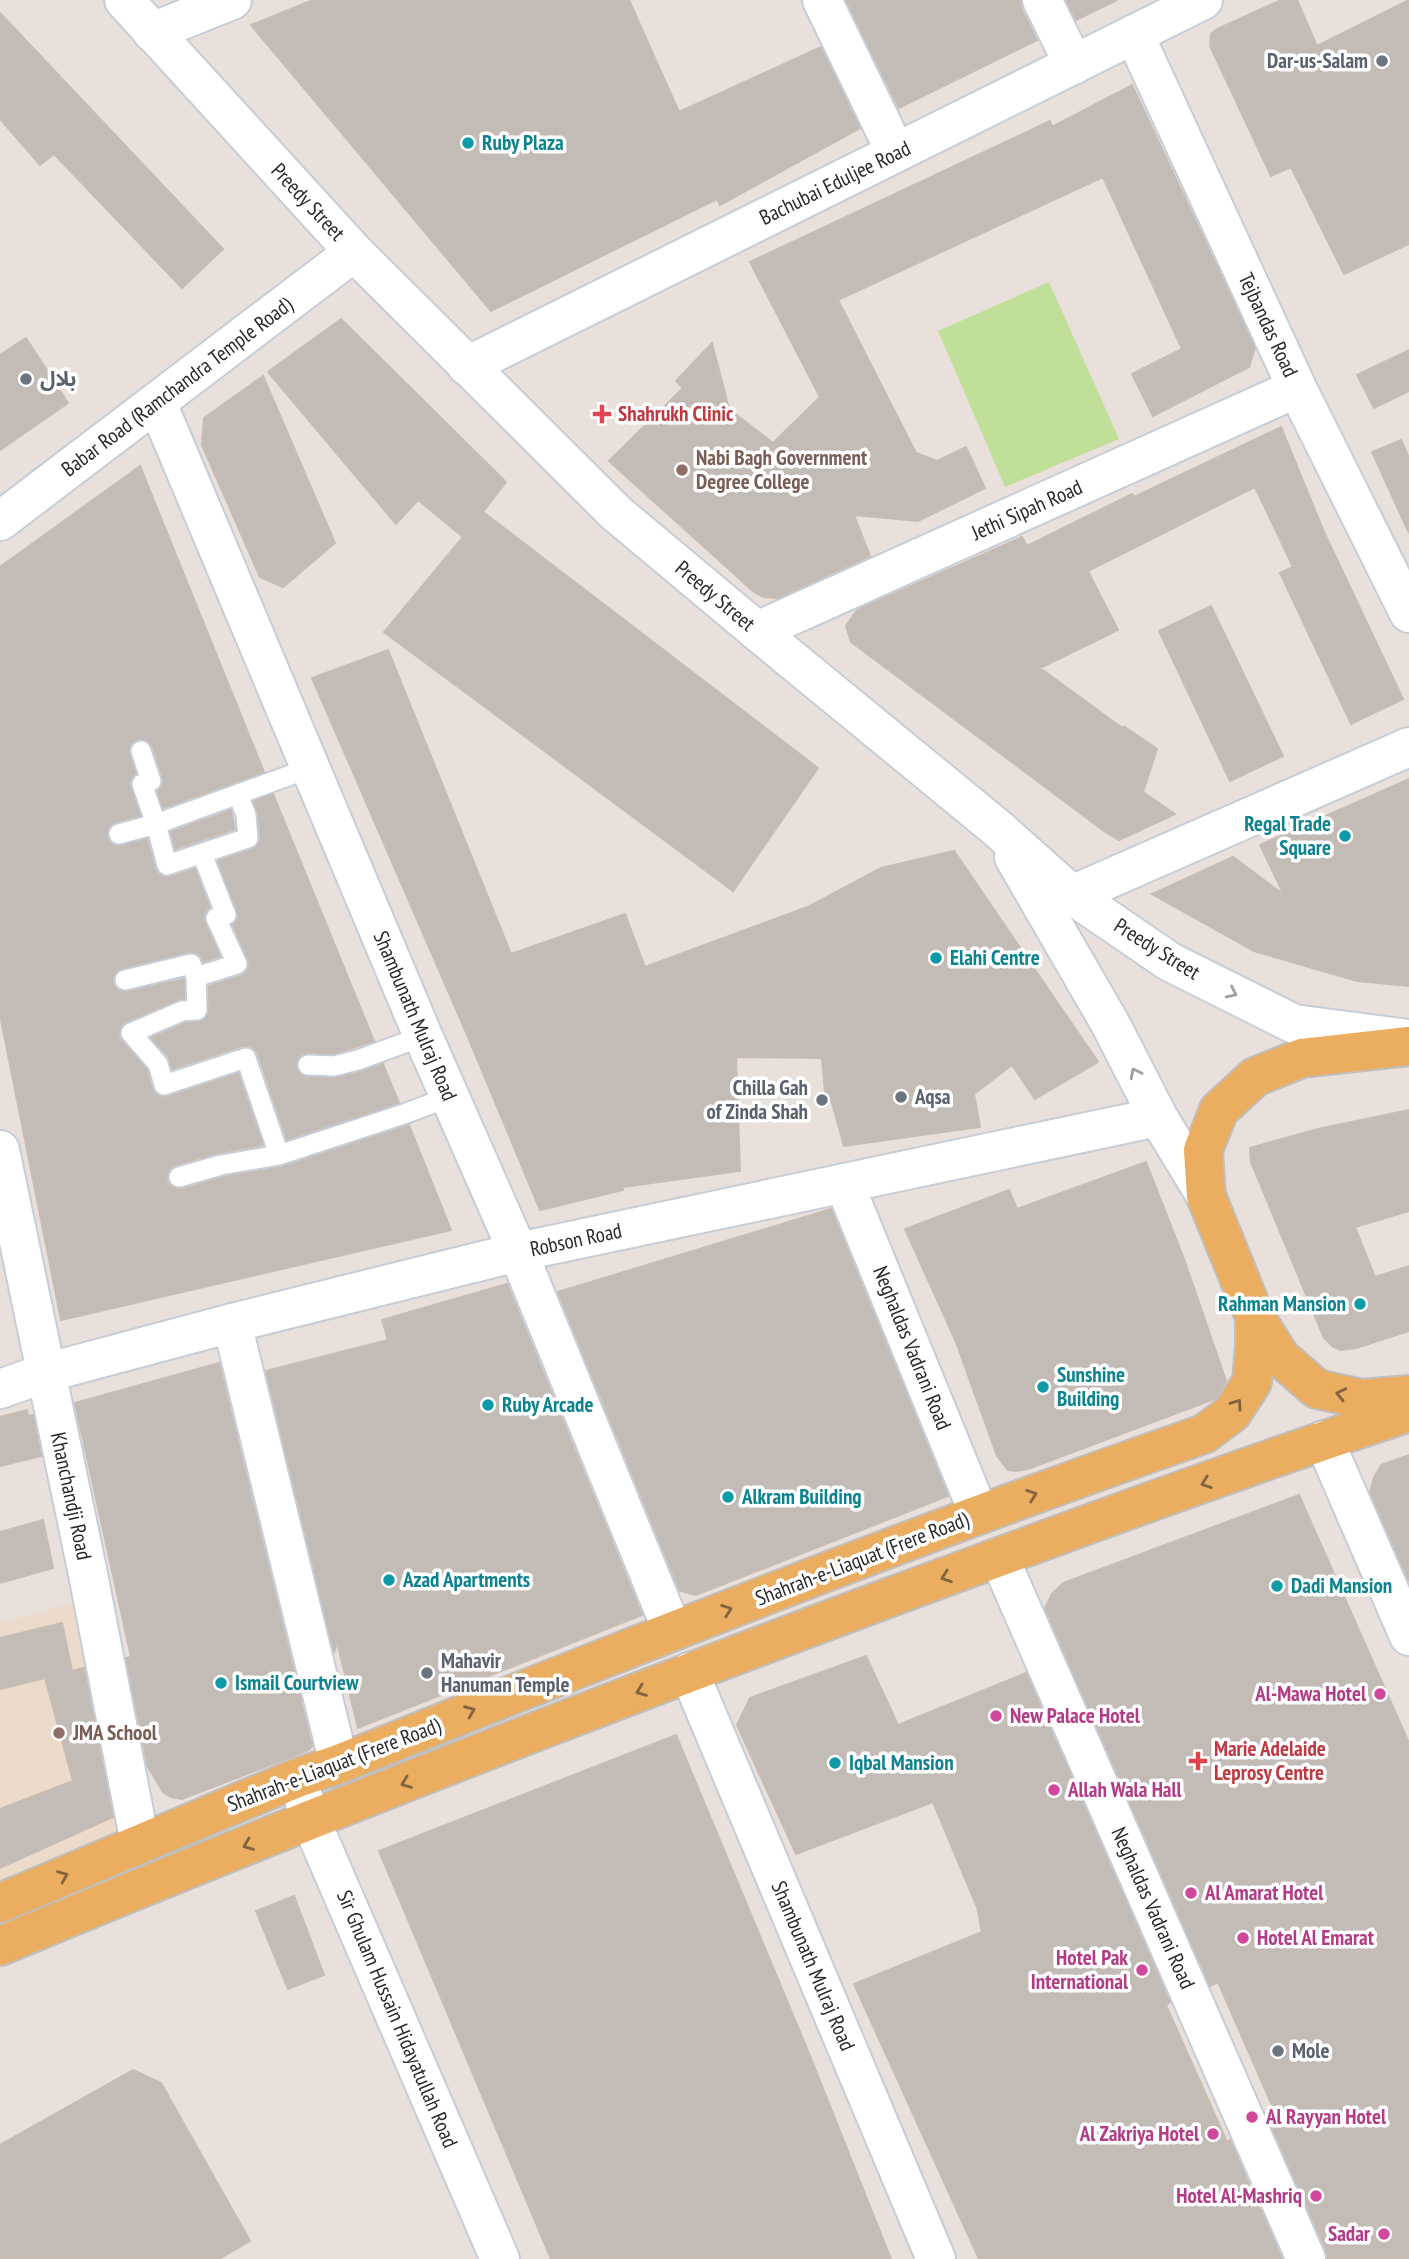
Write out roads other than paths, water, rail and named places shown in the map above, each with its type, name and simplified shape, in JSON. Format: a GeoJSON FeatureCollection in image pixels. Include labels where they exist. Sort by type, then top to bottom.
{"type":"FeatureCollection","features":[{"type":"Feature","properties":{"kind":"main road","name":"Shahrah-e-Liaquat (Frere Road)"},"geometry":{"type":"LineString","coordinates":[[0,1903],[297,1778],[339,1764],[672,1630],[979,1514],[1205,1434],[1232,1413],[1252,1382],[1255,1317],[1206,1196],[1203,1150],[1219,1110],[1255,1077],[1302,1058],[1409,1046]]}},
{"type":"Feature","properties":{"kind":"main road"},"geometry":{"type":"LineString","coordinates":[[1255,1317],[1281,1358],[1317,1389],[1362,1398],[1409,1395]]}},
{"type":"Feature","properties":{"kind":"main road","name":"Shahrah-e-Liaquat (Frere Road)"},"geometry":{"type":"LineString","coordinates":[[0,1946],[164,1878],[689,1672],[999,1557],[1409,1412]]}},
{"type":"Feature","properties":{"kind":"street","name":"Preedy Street"},"geometry":{"type":"LineString","coordinates":[[124,0],[354,252],[616,513],[997,828],[1072,895],[1170,962],[1294,1024],[1409,1039]]}},
{"type":"Feature","properties":{"kind":"street"},"geometry":{"type":"LineString","coordinates":[[152,32],[232,0]]}},
{"type":"Feature","properties":{"kind":"street"},"geometry":{"type":"LineString","coordinates":[[822,0],[896,153]]}},
{"type":"Feature","properties":{"kind":"street"},"geometry":{"type":"LineString","coordinates":[[1042,0],[1073,65]]}},
{"type":"Feature","properties":{"kind":"street","name":"Bachubai Eduljee Road"},"geometry":{"type":"LineString","coordinates":[[467,366],[1203,0]]}},
{"type":"Feature","properties":{"kind":"street","name":"Tejbandas Road"},"geometry":{"type":"LineString","coordinates":[[1134,34],[1297,388],[1409,614]]}},
{"type":"Feature","properties":{"kind":"street","name":"Babar Road (Ramchandra Temple Road)"},"geometry":{"type":"LineString","coordinates":[[0,521],[354,252]]}},
{"type":"Feature","properties":{"kind":"street","name":"Jethi Sipah Road"},"geometry":{"type":"LineString","coordinates":[[757,631],[1297,388]]}},
{"type":"Feature","properties":{"kind":"street","name":"Shambunath Mulraj Road"},"geometry":{"type":"LineString","coordinates":[[158,403],[422,1036],[518,1252],[672,1630]]}},
{"type":"Feature","properties":{"kind":"street"},"geometry":{"type":"LineString","coordinates":[[1072,895],[1409,747]]}},
{"type":"Feature","properties":{"kind":"street"},"geometry":{"type":"LineString","coordinates":[[997,828],[1111,1025],[1158,1117],[1206,1196]]}},
{"type":"Feature","properties":{"kind":"street","name":"Robson Road"},"geometry":{"type":"LineString","coordinates":[[0,1389],[45,1373],[232,1323],[518,1252],[1158,1117]]}},
{"type":"Feature","properties":{"kind":"street","name":"Khanchandji Road"},"geometry":{"type":"LineString","coordinates":[[0,1150],[88,1574],[140,1843]]}},
{"type":"Feature","properties":{"kind":"street","name":"Neghaldas Vadrani Road"},"geometry":{"type":"LineString","coordinates":[[844,1183],[979,1514]]}},
{"type":"Feature","properties":{"kind":"street"},"geometry":{"type":"LineString","coordinates":[[232,1323],[339,1764]]}},
{"type":"Feature","properties":{"kind":"street"},"geometry":{"type":"LineString","coordinates":[[1324,1440],[1409,1636]]}},
{"type":"Feature","properties":{"kind":"street","name":"Neghaldas Vadrani Road"},"geometry":{"type":"LineString","coordinates":[[999,1557],[1306,2259]]}},
{"type":"Feature","properties":{"kind":"street","name":"Shambunath Mulraj Road"},"geometry":{"type":"LineString","coordinates":[[689,1672],[936,2259]]}},
{"type":"Feature","properties":{"kind":"street","name":"Sir Ghulam Hussain Hidayatullah Road"},"geometry":{"type":"LineString","coordinates":[[297,1778],[311,1821],[500,2259]]}},
{"type":"Feature","properties":{"kind":"lane"},"geometry":{"type":"LineString","coordinates":[[141,751],[151,781],[142,784],[167,865],[248,838],[246,815],[238,794]]}},
{"type":"Feature","properties":{"kind":"lane"},"geometry":{"type":"LineString","coordinates":[[120,834],[156,824],[310,768]]}},
{"type":"Feature","properties":{"kind":"lane"},"geometry":{"type":"LineString","coordinates":[[197,977],[237,964],[216,918],[226,915],[202,854]]}},
{"type":"Feature","properties":{"kind":"lane"},"geometry":{"type":"LineString","coordinates":[[125,980],[191,964],[197,977],[197,1010],[182,1011],[131,1033],[158,1064],[164,1084],[246,1058],[279,1155]]}},
{"type":"Feature","properties":{"kind":"lane"},"geometry":{"type":"LineString","coordinates":[[308,1065],[334,1066],[358,1060],[422,1036]]}},
{"type":"Feature","properties":{"kind":"lane"},"geometry":{"type":"LineString","coordinates":[[179,1177],[220,1165],[279,1155],[449,1097]]}},
{"type":"Feature","properties":{"kind":"place","name":"Dar-us-Salam"},"geometry":{"type":"Point","coordinates":[1382,61]}},
{"type":"Feature","properties":{"kind":"place","name":"Ruby Plaza"},"geometry":{"type":"Point","coordinates":[468,143]}},
{"type":"Feature","properties":{"kind":"place","name":"بلال"},"geometry":{"type":"Point","coordinates":[26,379]}},
{"type":"Feature","properties":{"kind":"place","name":"Shahrukh Clinic"},"geometry":{"type":"Point","coordinates":[602,414]}},
{"type":"Feature","properties":{"kind":"place","name":"Nabi Bagh Government Degree College"},"geometry":{"type":"Point","coordinates":[682,470]}},
{"type":"Feature","properties":{"kind":"place","name":"Regal Trade Square"},"geometry":{"type":"Point","coordinates":[1345,836]}},
{"type":"Feature","properties":{"kind":"place","name":"Elahi Centre"},"geometry":{"type":"Point","coordinates":[936,958]}},
{"type":"Feature","properties":{"kind":"place","name":"Aqsa"},"geometry":{"type":"Point","coordinates":[901,1097]}},
{"type":"Feature","properties":{"kind":"place","name":"Chilla Gah of Zinda Shah"},"geometry":{"type":"Point","coordinates":[822,1100]}},
{"type":"Feature","properties":{"kind":"place","name":"Rahman Mansion"},"geometry":{"type":"Point","coordinates":[1360,1304]}},
{"type":"Feature","properties":{"kind":"place","name":"Sunshine Building"},"geometry":{"type":"Point","coordinates":[1043,1387]}},
{"type":"Feature","properties":{"kind":"place","name":"Ruby Arcade"},"geometry":{"type":"Point","coordinates":[488,1405]}},
{"type":"Feature","properties":{"kind":"place","name":"Alkram Building"},"geometry":{"type":"Point","coordinates":[728,1497]}},
{"type":"Feature","properties":{"kind":"place","name":"Azad Apartments"},"geometry":{"type":"Point","coordinates":[389,1580]}},
{"type":"Feature","properties":{"kind":"place","name":"Dadi Mansion"},"geometry":{"type":"Point","coordinates":[1277,1586]}},
{"type":"Feature","properties":{"kind":"place","name":"Mahavir Hanuman Temple"},"geometry":{"type":"Point","coordinates":[427,1673]}},
{"type":"Feature","properties":{"kind":"place","name":"Ismail Courtview"},"geometry":{"type":"Point","coordinates":[221,1683]}},
{"type":"Feature","properties":{"kind":"place","name":"Al-Mawa Hotel"},"geometry":{"type":"Point","coordinates":[1380,1694]}},
{"type":"Feature","properties":{"kind":"place","name":"New Palace Hotel"},"geometry":{"type":"Point","coordinates":[996,1716]}},
{"type":"Feature","properties":{"kind":"place","name":"JMA School"},"geometry":{"type":"Point","coordinates":[59,1733]}},
{"type":"Feature","properties":{"kind":"place","name":"Marie Adelaide Leprosy Centre"},"geometry":{"type":"Point","coordinates":[1198,1761]}},
{"type":"Feature","properties":{"kind":"place","name":"Iqbal Mansion"},"geometry":{"type":"Point","coordinates":[835,1763]}},
{"type":"Feature","properties":{"kind":"place","name":"Allah Wala Hall"},"geometry":{"type":"Point","coordinates":[1054,1790]}},
{"type":"Feature","properties":{"kind":"place","name":"Al Amarat Hotel"},"geometry":{"type":"Point","coordinates":[1191,1893]}},
{"type":"Feature","properties":{"kind":"place","name":"Hotel Al Emarat"},"geometry":{"type":"Point","coordinates":[1243,1938]}},
{"type":"Feature","properties":{"kind":"place","name":"Hotel Pak International"},"geometry":{"type":"Point","coordinates":[1142,1970]}},
{"type":"Feature","properties":{"kind":"place","name":"Mole"},"geometry":{"type":"Point","coordinates":[1278,2051]}},
{"type":"Feature","properties":{"kind":"place","name":"Al Rayyan Hotel"},"geometry":{"type":"Point","coordinates":[1252,2117]}},
{"type":"Feature","properties":{"kind":"place","name":"Al Zakriya Hotel"},"geometry":{"type":"Point","coordinates":[1213,2134]}},
{"type":"Feature","properties":{"kind":"place","name":"Hotel Al-Mashriq"},"geometry":{"type":"Point","coordinates":[1316,2196]}},
{"type":"Feature","properties":{"kind":"place","name":"Sadar"},"geometry":{"type":"Point","coordinates":[1384,2234]}}]}
